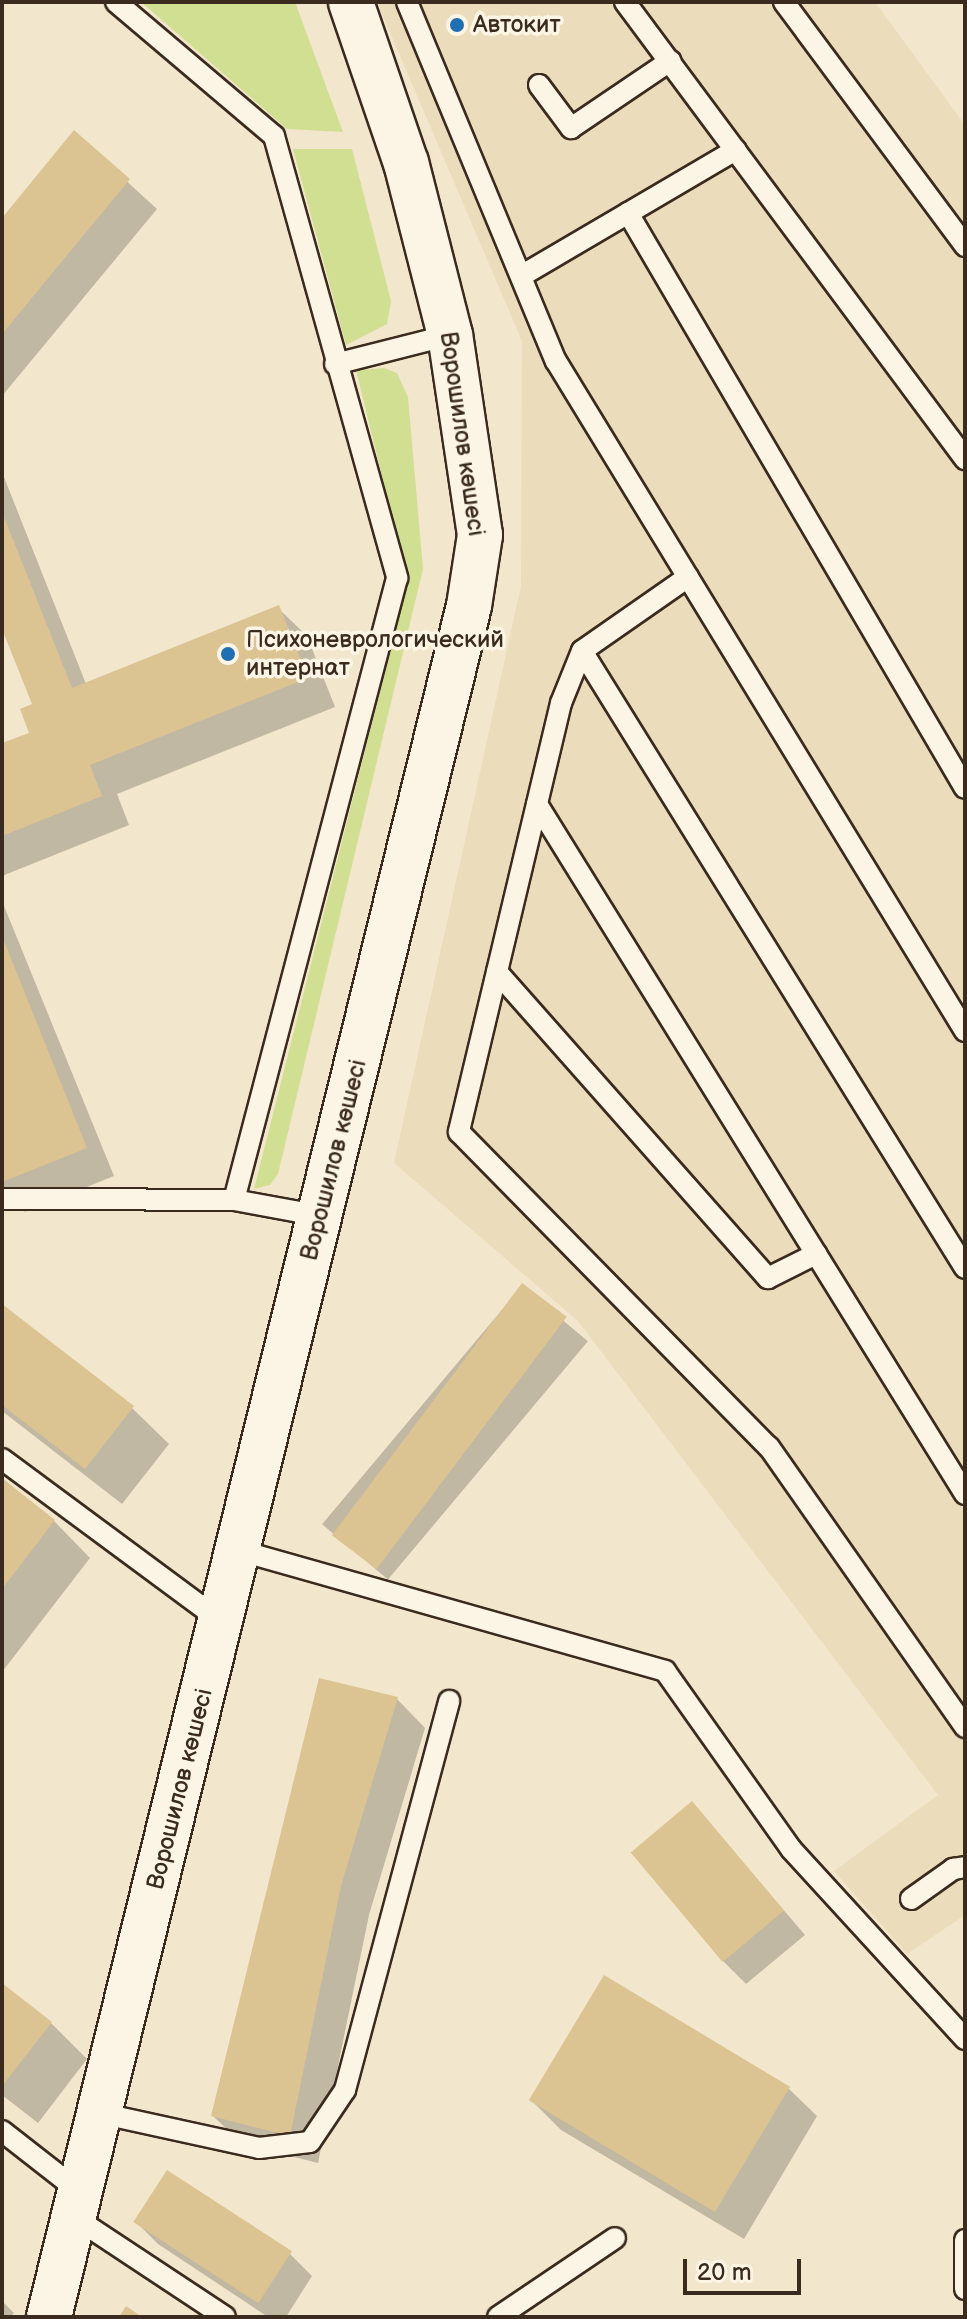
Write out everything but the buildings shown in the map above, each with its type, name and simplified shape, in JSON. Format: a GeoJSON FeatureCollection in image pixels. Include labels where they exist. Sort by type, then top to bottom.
{"type":"FeatureCollection","features":[{"type":"Feature","properties":{"kind":"street","name":"Ворошилов көшесі"},"geometry":{"type":"LineString","coordinates":[[49,2317],[469,606],[480,535],[450,335],[406,163],[351,2]]}},
{"type":"Feature","properties":{"kind":"lane"},"geometry":{"type":"LineString","coordinates":[[116,2],[274,136],[397,578],[234,1200]]}},
{"type":"Feature","properties":{"kind":"lane"},"geometry":{"type":"LineString","coordinates":[[407,2],[556,361],[965,1031]]}},
{"type":"Feature","properties":{"kind":"lane"},"geometry":{"type":"LineString","coordinates":[[625,2],[965,459]]}},
{"type":"Feature","properties":{"kind":"lane"},"geometry":{"type":"LineString","coordinates":[[784,2],[965,246]]}},
{"type":"Feature","properties":{"kind":"lane"},"geometry":{"type":"LineString","coordinates":[[539,85],[571,128],[670,61]]}},
{"type":"Feature","properties":{"kind":"lane"},"geometry":{"type":"LineString","coordinates":[[521,276],[736,150]]}},
{"type":"Feature","properties":{"kind":"lane"},"geometry":{"type":"LineString","coordinates":[[628,213],[965,788]]}},
{"type":"Feature","properties":{"kind":"lane"},"geometry":{"type":"LineString","coordinates":[[335,364],[450,335]]}},
{"type":"Feature","properties":{"kind":"lane"},"geometry":{"type":"LineString","coordinates":[[688,577],[582,651],[561,703],[459,1132],[769,1447],[965,1727]]}},
{"type":"Feature","properties":{"kind":"lane"},"geometry":{"type":"LineString","coordinates":[[582,651],[965,1268]]}},
{"type":"Feature","properties":{"kind":"lane"},"geometry":{"type":"LineString","coordinates":[[537,804],[965,1494]]}},
{"type":"Feature","properties":{"kind":"lane"},"geometry":{"type":"LineString","coordinates":[[497,972],[768,1278],[816,1254]]}},
{"type":"Feature","properties":{"kind":"lane"},"geometry":{"type":"LineString","coordinates":[[2,1199],[234,1200],[321,1216]]}},
{"type":"Feature","properties":{"kind":"lane"},"geometry":{"type":"LineString","coordinates":[[2,1459],[221,1621]]}},
{"type":"Feature","properties":{"kind":"lane"},"geometry":{"type":"LineString","coordinates":[[238,1550],[665,1671],[791,1849],[965,2039]]}},
{"type":"Feature","properties":{"kind":"lane"},"geometry":{"type":"LineString","coordinates":[[99,2113],[259,2148],[310,2142],[345,2090],[449,1701]]}},
{"type":"Feature","properties":{"kind":"lane"},"geometry":{"type":"LineString","coordinates":[[911,1899],[953,1869],[965,1867]]}},
{"type":"Feature","properties":{"kind":"lane"},"geometry":{"type":"LineString","coordinates":[[2,2131],[77,2205],[225,2317]]}},
{"type":"Feature","properties":{"kind":"lane"},"geometry":{"type":"LineString","coordinates":[[498,2317],[615,2238]]}},
{"type":"Feature","properties":{"kind":"lane"},"geometry":{"type":"LineString","coordinates":[[965,2240],[965,2289]]}},
{"type":"Feature","properties":{"kind":"shaded area"},"geometry":{"type":"Polygon","coordinates":[[[377,2],[875,2],[965,125],[965,1915],[907,1954],[834,1871],[938,1795],[578,1321],[394,1163],[521,586],[522,341],[377,2]]]}},
{"type":"Feature","properties":{"kind":"green space"},"geometry":{"type":"Polygon","coordinates":[[[141,2],[295,2],[343,132],[287,129],[141,2]]]}},
{"type":"Feature","properties":{"kind":"green space"},"geometry":{"type":"Polygon","coordinates":[[[293,149],[352,149],[391,301],[387,324],[346,345],[293,149]]]}},
{"type":"Feature","properties":{"kind":"green space"},"geometry":{"type":"Polygon","coordinates":[[[384,368],[397,373],[408,397],[423,569],[278,1174],[270,1185],[254,1189],[408,581],[356,370],[384,368]]]}},
{"type":"Feature","properties":{"kind":"place","name":"Автокит"},"geometry":{"type":"Point","coordinates":[457,25]}},
{"type":"Feature","properties":{"kind":"place","name":"Психоневрологический интернат"},"geometry":{"type":"Point","coordinates":[228,654]}}]}
